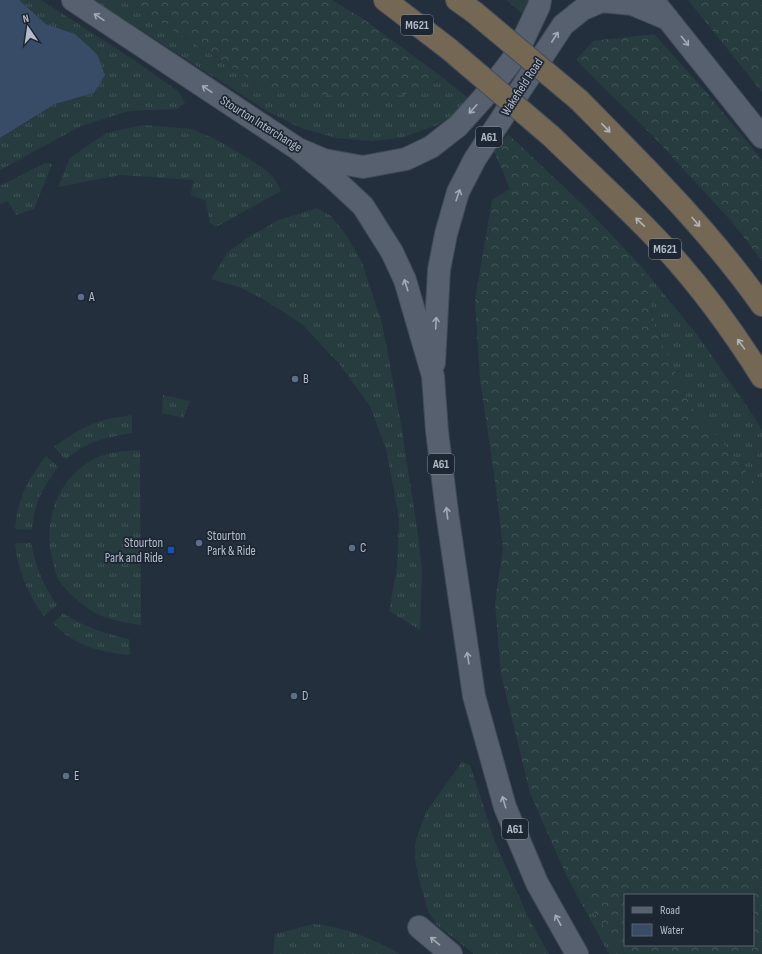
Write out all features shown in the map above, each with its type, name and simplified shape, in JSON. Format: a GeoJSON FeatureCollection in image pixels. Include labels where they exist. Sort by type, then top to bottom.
{"type":"FeatureCollection","features":[{"type":"Feature","properties":{"kind":"highway","name":"M621"},"geometry":{"type":"LineString","coordinates":[[385,0],[449,49],[551,136],[652,233],[699,287],[762,377]]}},
{"type":"Feature","properties":{"kind":"highway"},"geometry":{"type":"LineString","coordinates":[[465,6],[579,100],[694,219],[741,276],[762,305]]}},
{"type":"Feature","properties":{"kind":"main road","name":"Stourton Interchange"},"geometry":{"type":"LineString","coordinates":[[73,0],[298,149],[324,160],[363,167],[406,159],[431,147],[458,126],[484,97],[516,55],[539,6],[540,0]]}},
{"type":"Feature","properties":{"kind":"main road","name":"Wakefield Road"},"geometry":{"type":"LineString","coordinates":[[652,0],[762,138]]}},
{"type":"Feature","properties":{"kind":"main road","name":"Wakefield Road"},"geometry":{"type":"LineString","coordinates":[[433,376],[439,270],[446,234],[458,192],[475,159],[563,25],[583,9],[602,1],[632,4],[668,19]]}},
{"type":"Feature","properties":{"kind":"main road","name":"A61"},"geometry":{"type":"LineString","coordinates":[[298,149],[333,178],[363,206],[392,252],[405,280],[433,376],[437,431],[446,505],[474,696],[505,807],[537,883],[577,954]]}},
{"type":"Feature","properties":{"kind":"main road"},"geometry":{"type":"LineString","coordinates":[[419,928],[451,954]]}},
{"type":"Feature","properties":{"kind":"green space"},"geometry":{"type":"Polygon","coordinates":[[[19,0],[41,0],[134,60],[179,92],[185,103],[177,109],[128,111],[81,126],[0,170],[0,138],[55,104],[94,93],[97,54],[75,34],[46,24],[19,0]]]}},
{"type":"Feature","properties":{"kind":"green space"},"geometry":{"type":"Polygon","coordinates":[[[94,0],[126,0],[266,89],[434,83],[442,77],[473,102],[440,124],[404,137],[372,141],[336,138],[301,128],[267,111],[94,0]]]}},
{"type":"Feature","properties":{"kind":"green space"},"geometry":{"type":"Polygon","coordinates":[[[126,0],[332,0],[362,18],[442,77],[406,94],[370,100],[266,89],[126,0]]]}},
{"type":"Feature","properties":{"kind":"green space"},"geometry":{"type":"Polygon","coordinates":[[[506,0],[535,0],[530,20],[506,0]]]}},
{"type":"Feature","properties":{"kind":"green space"},"geometry":{"type":"Polygon","coordinates":[[[688,0],[762,0],[762,92],[688,0]]]}},
{"type":"Feature","properties":{"kind":"green space"},"geometry":{"type":"Polygon","coordinates":[[[654,34],[706,92],[762,160],[762,261],[733,223],[652,135],[576,60],[593,41],[654,34]]]}},
{"type":"Feature","properties":{"kind":"green space"},"geometry":{"type":"Polygon","coordinates":[[[143,125],[192,129],[219,141],[262,167],[275,179],[281,191],[216,227],[210,223],[206,201],[191,195],[193,180],[120,175],[58,187],[70,158],[106,133],[143,125]]]}},
{"type":"Feature","properties":{"kind":"green space"},"geometry":{"type":"Polygon","coordinates":[[[508,134],[583,205],[642,267],[656,330],[691,407],[741,464],[762,494],[762,954],[625,954],[566,875],[530,793],[501,674],[495,603],[503,548],[480,379],[475,300],[492,200],[510,189],[494,151],[508,134]]]}},
{"type":"Feature","properties":{"kind":"green space"},"geometry":{"type":"Polygon","coordinates":[[[45,163],[52,164],[34,209],[16,215],[8,201],[0,204],[0,186],[45,163]]]}},
{"type":"Feature","properties":{"kind":"green space"},"geometry":{"type":"Polygon","coordinates":[[[317,208],[331,216],[347,236],[362,263],[382,323],[401,424],[417,528],[422,570],[420,630],[389,611],[397,567],[399,518],[386,449],[370,406],[340,365],[302,324],[263,299],[239,287],[211,279],[228,252],[247,238],[279,220],[317,208]]]}},
{"type":"Feature","properties":{"kind":"green space"},"geometry":{"type":"Polygon","coordinates":[[[642,267],[698,336],[762,430],[762,494],[741,464],[691,407],[656,330],[642,267]]]}},
{"type":"Feature","properties":{"kind":"green space"},"geometry":{"type":"Polygon","coordinates":[[[163,395],[190,401],[183,418],[162,413],[163,395]]]}},
{"type":"Feature","properties":{"kind":"green space"},"geometry":{"type":"Polygon","coordinates":[[[132,415],[132,433],[96,441],[80,449],[66,460],[54,447],[92,424],[132,415]]]}},
{"type":"Feature","properties":{"kind":"green space"},"geometry":{"type":"Polygon","coordinates":[[[140,450],[141,625],[114,620],[95,613],[84,606],[63,586],[56,575],[54,568],[49,533],[51,519],[60,492],[68,480],[78,470],[90,461],[108,454],[140,450]]]}},
{"type":"Feature","properties":{"kind":"green space"},"geometry":{"type":"Polygon","coordinates":[[[46,456],[58,467],[47,482],[37,504],[32,530],[15,529],[18,508],[24,490],[46,456]]]}},
{"type":"Feature","properties":{"kind":"green space"},"geometry":{"type":"Polygon","coordinates":[[[15,543],[31,543],[41,576],[57,605],[44,616],[38,608],[24,581],[18,563],[15,543]]]}},
{"type":"Feature","properties":{"kind":"green space"},"geometry":{"type":"Polygon","coordinates":[[[63,613],[95,629],[129,639],[130,655],[98,650],[70,637],[53,623],[63,613]]]}},
{"type":"Feature","properties":{"kind":"green space"},"geometry":{"type":"Polygon","coordinates":[[[462,762],[470,765],[495,842],[528,917],[549,954],[474,954],[437,925],[428,911],[415,858],[416,840],[426,812],[462,762]]]}},
{"type":"Feature","properties":{"kind":"green space"},"geometry":{"type":"Polygon","coordinates":[[[566,875],[625,954],[609,954],[566,875]]]}},
{"type":"Feature","properties":{"kind":"green space"},"geometry":{"type":"Polygon","coordinates":[[[314,924],[347,930],[379,943],[400,954],[273,954],[275,934],[314,924]]]}},
{"type":"Feature","properties":{"kind":"water"},"geometry":{"type":"Polygon","coordinates":[[[0,0],[19,0],[46,24],[75,34],[97,54],[105,75],[94,93],[55,104],[0,138],[0,0]]]}},
{"type":"Feature","properties":{"kind":"place","name":"A"},"geometry":{"type":"Point","coordinates":[81,297]}},
{"type":"Feature","properties":{"kind":"place","name":"B"},"geometry":{"type":"Point","coordinates":[295,379]}},
{"type":"Feature","properties":{"kind":"place","name":"Stourton Park & Ride"},"geometry":{"type":"Point","coordinates":[199,543]}},
{"type":"Feature","properties":{"kind":"place","name":"C"},"geometry":{"type":"Point","coordinates":[352,548]}},
{"type":"Feature","properties":{"kind":"place","name":"Stourton Park and Ride"},"geometry":{"type":"Point","coordinates":[171,550]}},
{"type":"Feature","properties":{"kind":"place","name":"D"},"geometry":{"type":"Point","coordinates":[294,696]}},
{"type":"Feature","properties":{"kind":"place","name":"E"},"geometry":{"type":"Point","coordinates":[66,776]}}]}
